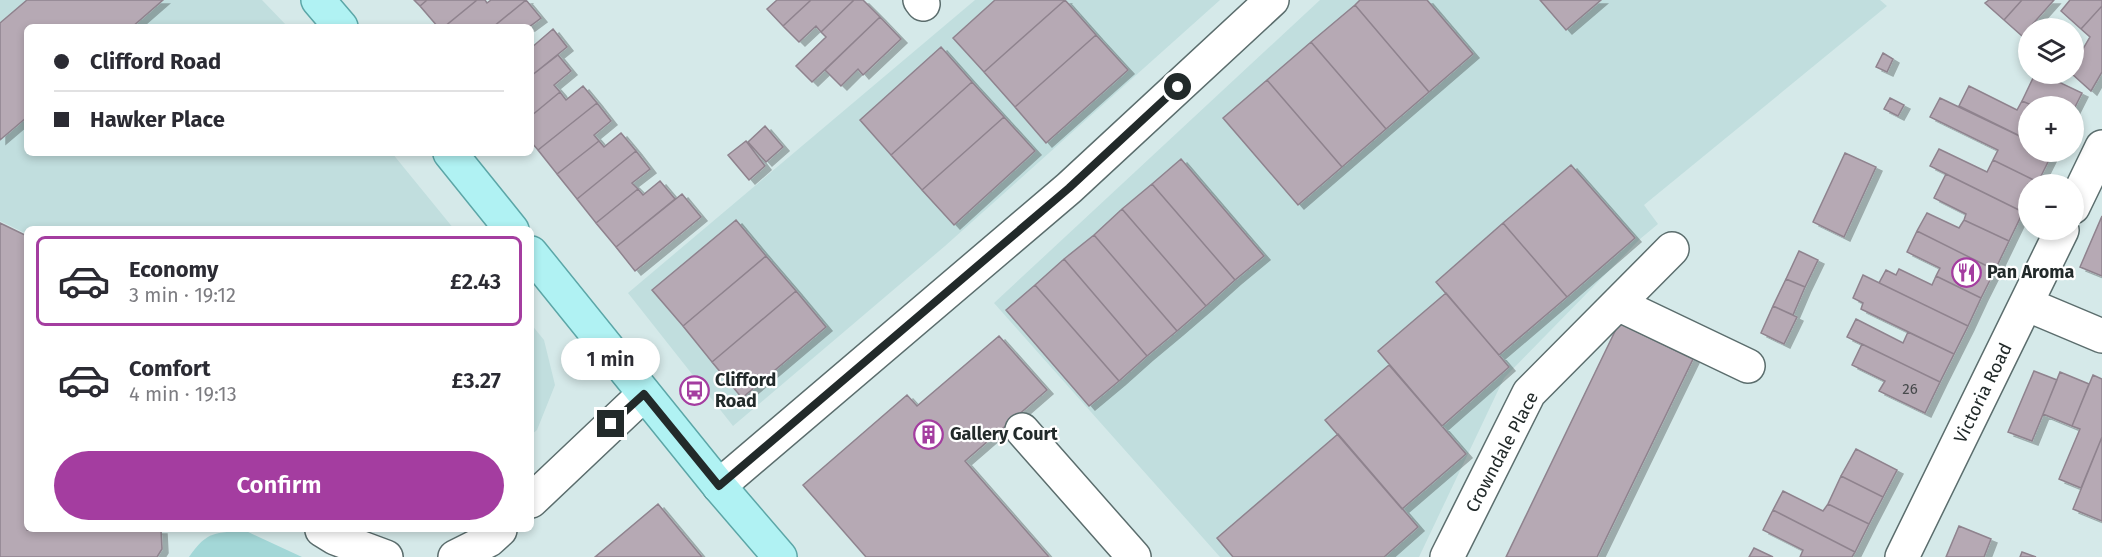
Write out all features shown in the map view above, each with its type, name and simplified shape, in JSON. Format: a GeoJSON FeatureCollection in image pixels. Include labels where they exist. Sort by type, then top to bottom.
{"type":"FeatureCollection","features":[{"type":"Feature","properties":{"kind":"main road"},"geometry":{"type":"LineString","coordinates":[[318,0],[338,24]]}},
{"type":"Feature","properties":{"kind":"main road"},"geometry":{"type":"LineString","coordinates":[[452,156],[509,226]]}},
{"type":"Feature","properties":{"kind":"main road"},"geometry":{"type":"LineString","coordinates":[[534,257],[719,486],[780,557]]}},
{"type":"Feature","properties":{"kind":"street"},"geometry":{"type":"LineString","coordinates":[[719,486],[1069,188],[1272,0]]}},
{"type":"Feature","properties":{"kind":"street"},"geometry":{"type":"LineString","coordinates":[[2084,184],[2102,147]]}},
{"type":"Feature","properties":{"kind":"street","name":"Victoria Road"},"geometry":{"type":"LineString","coordinates":[[1902,557],[2057,240]]}},
{"type":"Feature","properties":{"kind":"street","name":"Crowndale Place"},"geometry":{"type":"LineString","coordinates":[[1447,557],[1529,393],[1672,249]]}},
{"type":"Feature","properties":{"kind":"street"},"geometry":{"type":"LineString","coordinates":[[1618,304],[1748,366]]}},
{"type":"Feature","properties":{"kind":"street"},"geometry":{"type":"LineString","coordinates":[[2026,304],[2102,336]]}},
{"type":"Feature","properties":{"kind":"street"},"geometry":{"type":"LineString","coordinates":[[534,498],[644,394]]}},
{"type":"Feature","properties":{"kind":"street"},"geometry":{"type":"LineString","coordinates":[[1022,430],[1134,557]]}},
{"type":"Feature","properties":{"kind":"street"},"geometry":{"type":"LineString","coordinates":[[325,532],[335,538],[386,557]]}},
{"type":"Feature","properties":{"kind":"street"},"geometry":{"type":"LineString","coordinates":[[454,557],[489,540],[499,532]]}},
{"type":"Feature","properties":{"kind":"shaded area"},"geometry":{"type":"Polygon","coordinates":[[[0,0],[262,0],[285,24],[24,24],[24,156],[394,156],[452,226],[24,226],[24,233],[0,221],[0,0]]]}},
{"type":"Feature","properties":{"kind":"shaded area"},"geometry":{"type":"Polygon","coordinates":[[[975,0],[1220,0],[945,246],[733,426],[628,293],[975,0]]]}},
{"type":"Feature","properties":{"kind":"shaded area"},"geometry":{"type":"Polygon","coordinates":[[[1320,0],[1880,0],[1887,6],[1644,205],[1658,224],[1640,239],[1504,378],[1419,557],[1220,557],[994,303],[1320,0]]]}},
{"type":"Feature","properties":{"kind":"shaded area"},"geometry":{"type":"Polygon","coordinates":[[[534,328],[544,340],[555,385],[534,432],[534,328]]]}},
{"type":"Feature","properties":{"kind":"shaded area"},"geometry":{"type":"Polygon","coordinates":[[[248,532],[302,557],[189,557],[207,537],[219,533],[248,532]]]}},
{"type":"Feature","properties":{"kind":"building"},"geometry":{"type":"Polygon","coordinates":[[[27,0],[163,0],[135,24],[24,24],[24,120],[0,140],[0,23],[27,0]]]}},
{"type":"Feature","properties":{"kind":"building"},"geometry":{"type":"Polygon","coordinates":[[[414,0],[427,0],[420,6],[414,0]]]}},
{"type":"Feature","properties":{"kind":"building"},"geometry":{"type":"Polygon","coordinates":[[[427,0],[477,0],[448,24],[435,24],[420,6],[427,0]]]}},
{"type":"Feature","properties":{"kind":"building"},"geometry":{"type":"Polygon","coordinates":[[[477,0],[485,0],[487,3],[491,0],[526,0],[497,24],[448,24],[477,0]]]}},
{"type":"Feature","properties":{"kind":"building"},"geometry":{"type":"Polygon","coordinates":[[[526,0],[541,18],[533,24],[497,24],[526,0]]]}},
{"type":"Feature","properties":{"kind":"building"},"geometry":{"type":"Polygon","coordinates":[[[777,0],[811,0],[783,26],[767,9],[777,0]]]}},
{"type":"Feature","properties":{"kind":"building"},"geometry":{"type":"Polygon","coordinates":[[[811,0],[854,0],[821,32],[816,26],[799,42],[783,26],[811,0]]]}},
{"type":"Feature","properties":{"kind":"building"},"geometry":{"type":"Polygon","coordinates":[[[854,0],[863,0],[880,17],[812,82],[796,66],[826,37],[821,32],[854,0]]]}},
{"type":"Feature","properties":{"kind":"building"},"geometry":{"type":"Polygon","coordinates":[[[995,0],[1065,0],[984,72],[953,38],[995,0]]]}},
{"type":"Feature","properties":{"kind":"building"},"geometry":{"type":"Polygon","coordinates":[[[1065,0],[1096,35],[1015,107],[984,72],[1065,0]]]}},
{"type":"Feature","properties":{"kind":"building"},"geometry":{"type":"Polygon","coordinates":[[[1360,0],[1427,0],[1473,54],[1429,92],[1355,5],[1360,0]]]}},
{"type":"Feature","properties":{"kind":"building"},"geometry":{"type":"Polygon","coordinates":[[[1540,0],[1601,0],[1566,30],[1540,0]]]}},
{"type":"Feature","properties":{"kind":"building"},"geometry":{"type":"Polygon","coordinates":[[[1989,0],[2022,0],[2004,20],[1985,3],[1989,0]]]}},
{"type":"Feature","properties":{"kind":"building"},"geometry":{"type":"Polygon","coordinates":[[[2022,0],[2054,0],[2038,18],[2018,18],[2018,32],[2004,20],[2022,0]]]}},
{"type":"Feature","properties":{"kind":"building"},"geometry":{"type":"Polygon","coordinates":[[[2070,0],[2102,0],[2102,6],[2084,26],[2084,18],[2069,18],[2061,11],[2070,0]]]}},
{"type":"Feature","properties":{"kind":"building"},"geometry":{"type":"Polygon","coordinates":[[[1355,5],[1429,92],[1386,129],[1311,42],[1355,5]]]}},
{"type":"Feature","properties":{"kind":"building"},"geometry":{"type":"Polygon","coordinates":[[[2102,6],[2102,72],[2091,91],[2083,84],[2084,47],[2090,37],[2084,32],[2084,26],[2102,6]]]}},
{"type":"Feature","properties":{"kind":"building"},"geometry":{"type":"Polygon","coordinates":[[[880,17],[901,39],[863,75],[858,69],[841,86],[825,70],[880,17]]]}},
{"type":"Feature","properties":{"kind":"building"},"geometry":{"type":"Polygon","coordinates":[[[553,29],[567,47],[534,74],[534,45],[553,29]]]}},
{"type":"Feature","properties":{"kind":"building"},"geometry":{"type":"Polygon","coordinates":[[[1096,35],[1128,70],[1046,143],[1015,107],[1096,35]]]}},
{"type":"Feature","properties":{"kind":"building"},"geometry":{"type":"Polygon","coordinates":[[[1311,42],[1386,129],[1342,167],[1267,80],[1311,42]]]}},
{"type":"Feature","properties":{"kind":"building"},"geometry":{"type":"Polygon","coordinates":[[[941,47],[972,82],[891,155],[860,120],[941,47]]]}},
{"type":"Feature","properties":{"kind":"building"},"geometry":{"type":"Polygon","coordinates":[[[1883,53],[1893,59],[1887,72],[1876,67],[1883,53]]]}},
{"type":"Feature","properties":{"kind":"building"},"geometry":{"type":"Polygon","coordinates":[[[558,55],[571,71],[554,85],[560,92],[534,114],[534,74],[558,55]]]}},
{"type":"Feature","properties":{"kind":"building"},"geometry":{"type":"Polygon","coordinates":[[[1267,80],[1342,167],[1298,205],[1223,118],[1267,80]]]}},
{"type":"Feature","properties":{"kind":"building"},"geometry":{"type":"Polygon","coordinates":[[[972,82],[1004,117],[922,190],[891,155],[972,82]]]}},
{"type":"Feature","properties":{"kind":"building"},"geometry":{"type":"Polygon","coordinates":[[[2030,84],[2063,84],[2082,93],[2080,96],[2024,96],[2030,84]]]}},
{"type":"Feature","properties":{"kind":"building"},"geometry":{"type":"Polygon","coordinates":[[[583,86],[597,103],[538,150],[534,145],[534,114],[560,92],[566,100],[583,86]]]}},
{"type":"Feature","properties":{"kind":"building"},"geometry":{"type":"Polygon","coordinates":[[[1969,86],[2017,110],[2018,108],[2018,135],[1959,106],[1969,86]]]}},
{"type":"Feature","properties":{"kind":"building"},"geometry":{"type":"Polygon","coordinates":[[[1890,98],[1904,105],[1898,116],[1884,109],[1890,98]]]}},
{"type":"Feature","properties":{"kind":"building"},"geometry":{"type":"Polygon","coordinates":[[[1940,98],[2018,135],[2018,162],[2048,162],[2042,174],[2022,174],[1993,160],[1998,150],[1930,117],[1940,98]]]}},
{"type":"Feature","properties":{"kind":"building"},"geometry":{"type":"Polygon","coordinates":[[[597,103],[611,121],[594,135],[599,141],[557,174],[538,150],[597,103]]]}},
{"type":"Feature","properties":{"kind":"building"},"geometry":{"type":"Polygon","coordinates":[[[1004,117],[1035,151],[954,225],[922,190],[1004,117]]]}},
{"type":"Feature","properties":{"kind":"building"},"geometry":{"type":"Polygon","coordinates":[[[765,126],[783,147],[766,162],[748,142],[765,126]]]}},
{"type":"Feature","properties":{"kind":"building"},"geometry":{"type":"Polygon","coordinates":[[[621,133],[636,151],[577,199],[557,174],[599,141],[604,147],[621,133]]]}},
{"type":"Feature","properties":{"kind":"building"},"geometry":{"type":"Polygon","coordinates":[[[746,141],[765,166],[749,180],[728,155],[746,141]]]}},
{"type":"Feature","properties":{"kind":"building"},"geometry":{"type":"Polygon","coordinates":[[[1939,149],[1987,172],[1993,160],[2022,174],[2018,174],[2018,210],[1930,166],[1939,149]]]}},
{"type":"Feature","properties":{"kind":"building"},"geometry":{"type":"Polygon","coordinates":[[[636,151],[650,169],[632,183],[638,189],[596,223],[577,199],[636,151]]]}},
{"type":"Feature","properties":{"kind":"building"},"geometry":{"type":"Polygon","coordinates":[[[1845,153],[1876,167],[1844,237],[1813,222],[1845,153]]]}},
{"type":"Feature","properties":{"kind":"building"},"geometry":{"type":"Polygon","coordinates":[[[1181,159],[1264,256],[1235,280],[1152,184],[1181,159]]]}},
{"type":"Feature","properties":{"kind":"building"},"geometry":{"type":"Polygon","coordinates":[[[1571,165],[1635,238],[1567,297],[1503,223],[1571,165]]]}},
{"type":"Feature","properties":{"kind":"building"},"geometry":{"type":"Polygon","coordinates":[[[1946,174],[2018,210],[2018,222],[2009,241],[1964,220],[1966,214],[1934,198],[1946,174]]]}},
{"type":"Feature","properties":{"kind":"building"},"geometry":{"type":"Polygon","coordinates":[[[660,181],[675,199],[616,247],[596,223],[638,189],[643,195],[660,181]]]}},
{"type":"Feature","properties":{"kind":"building"},"geometry":{"type":"Polygon","coordinates":[[[1152,184],[1235,280],[1206,306],[1122,209],[1152,184]]]}},
{"type":"Feature","properties":{"kind":"building"},"geometry":{"type":"Polygon","coordinates":[[[682,194],[701,217],[635,271],[616,247],[682,194]]]}},
{"type":"Feature","properties":{"kind":"building"},"geometry":{"type":"Polygon","coordinates":[[[1122,209],[1206,306],[1177,331],[1094,235],[1122,209]]]}},
{"type":"Feature","properties":{"kind":"building"},"geometry":{"type":"Polygon","coordinates":[[[1927,213],[1959,228],[1964,220],[2009,241],[1995,270],[1917,231],[1927,213]]]}},
{"type":"Feature","properties":{"kind":"building"},"geometry":{"type":"Polygon","coordinates":[[[2102,216],[2102,276],[2080,267],[2102,216]]]}},
{"type":"Feature","properties":{"kind":"building"},"geometry":{"type":"Polygon","coordinates":[[[736,220],[766,256],[683,326],[652,290],[736,220]]]}},
{"type":"Feature","properties":{"kind":"building"},"geometry":{"type":"Polygon","coordinates":[[[0,223],[24,235],[24,532],[161,532],[162,549],[157,557],[0,557],[0,223]]]}},
{"type":"Feature","properties":{"kind":"building"},"geometry":{"type":"Polygon","coordinates":[[[1503,223],[1567,297],[1499,355],[1436,282],[1503,223]]]}},
{"type":"Feature","properties":{"kind":"building"},"geometry":{"type":"Polygon","coordinates":[[[1917,231],[1995,270],[1981,298],[1936,276],[1940,268],[1907,252],[1917,231]]]}},
{"type":"Feature","properties":{"kind":"building"},"geometry":{"type":"Polygon","coordinates":[[[1094,235],[1177,331],[1147,356],[1064,259],[1094,235]]]}},
{"type":"Feature","properties":{"kind":"building"},"geometry":{"type":"Polygon","coordinates":[[[1799,251],[1818,260],[1805,287],[1786,279],[1799,251]]]}},
{"type":"Feature","properties":{"kind":"building"},"geometry":{"type":"Polygon","coordinates":[[[766,256],[796,291],[712,362],[683,326],[766,256]]]}},
{"type":"Feature","properties":{"kind":"building"},"geometry":{"type":"Polygon","coordinates":[[[1064,259],[1147,356],[1119,381],[1035,285],[1064,259]]]}},
{"type":"Feature","properties":{"kind":"building"},"geometry":{"type":"Polygon","coordinates":[[[1899,269],[1932,285],[1936,276],[1981,298],[1968,326],[1879,283],[1886,270],[1896,275],[1899,269]]]}},
{"type":"Feature","properties":{"kind":"building"},"geometry":{"type":"Polygon","coordinates":[[[1863,275],[1968,326],[1954,354],[1861,309],[1863,303],[1853,298],[1863,275]]]}},
{"type":"Feature","properties":{"kind":"building"},"geometry":{"type":"Polygon","coordinates":[[[1786,279],[1805,287],[1793,315],[1773,306],[1786,279]]]}},
{"type":"Feature","properties":{"kind":"building"},"geometry":{"type":"Polygon","coordinates":[[[1035,285],[1119,381],[1089,406],[1006,310],[1035,285]]]}},
{"type":"Feature","properties":{"kind":"building"},"geometry":{"type":"Polygon","coordinates":[[[796,291],[826,327],[742,398],[712,362],[796,291]]]}},
{"type":"Feature","properties":{"kind":"building"},"geometry":{"type":"Polygon","coordinates":[[[1446,293],[1509,367],[1442,426],[1378,351],[1446,293]]]}},
{"type":"Feature","properties":{"kind":"building"},"geometry":{"type":"Polygon","coordinates":[[[1773,306],[1797,317],[1784,344],[1761,333],[1773,306]]]}},
{"type":"Feature","properties":{"kind":"building"},"geometry":{"type":"Polygon","coordinates":[[[1856,319],[1903,343],[1908,332],[1954,354],[1940,382],[1847,337],[1856,319]]]}},
{"type":"Feature","properties":{"kind":"building"},"geometry":{"type":"Polygon","coordinates":[[[1619,323],[1693,359],[1597,557],[1506,557],[1619,323]]]}},
{"type":"Feature","properties":{"kind":"building","name":"Gallery Court"},"geometry":{"type":"Polygon","coordinates":[[[999,336],[1047,390],[965,461],[1049,557],[866,557],[803,485],[907,395],[917,406],[999,336]]]}},
{"type":"Feature","properties":{"kind":"building"},"geometry":{"type":"Polygon","coordinates":[[[1862,344],[1940,382],[1925,413],[1879,391],[1885,381],[1852,365],[1862,344]]]}},
{"type":"Feature","properties":{"kind":"building"},"geometry":{"type":"Polygon","coordinates":[[[1389,365],[1466,454],[1402,509],[1325,420],[1389,365]]]}},
{"type":"Feature","properties":{"kind":"building"},"geometry":{"type":"Polygon","coordinates":[[[2034,371],[2057,380],[2032,441],[2008,432],[2034,371]]]}},
{"type":"Feature","properties":{"kind":"building"},"geometry":{"type":"Polygon","coordinates":[[[2060,372],[2089,384],[2072,426],[2043,414],[2060,372]]]}},
{"type":"Feature","properties":{"kind":"building"},"geometry":{"type":"Polygon","coordinates":[[[2093,375],[2102,379],[2102,437],[2081,488],[2059,479],[2080,429],[2072,426],[2093,375]]]}},
{"type":"Feature","properties":{"kind":"building"},"geometry":{"type":"Polygon","coordinates":[[[1338,434],[1418,527],[1384,557],[1233,557],[1217,538],[1338,434]]]}},
{"type":"Feature","properties":{"kind":"building"},"geometry":{"type":"Polygon","coordinates":[[[2102,437],[2102,521],[2073,509],[2102,437]]]}},
{"type":"Feature","properties":{"kind":"building"},"geometry":{"type":"Polygon","coordinates":[[[1856,449],[1897,470],[1883,497],[1841,476],[1856,449]]]}},
{"type":"Feature","properties":{"kind":"building"},"geometry":{"type":"Polygon","coordinates":[[[1841,476],[1883,497],[1869,524],[1828,504],[1841,476]]]}},
{"type":"Feature","properties":{"kind":"building"},"geometry":{"type":"Polygon","coordinates":[[[1783,491],[1823,511],[1828,504],[1869,524],[1855,552],[1773,510],[1783,491]]]}},
{"type":"Feature","properties":{"kind":"building"},"geometry":{"type":"Polygon","coordinates":[[[658,504],[702,557],[595,557],[658,504]]]}},
{"type":"Feature","properties":{"kind":"building"},"geometry":{"type":"Polygon","coordinates":[[[1773,510],[1855,552],[1852,557],[1800,557],[1803,550],[1763,530],[1773,510]]]}},
{"type":"Feature","properties":{"kind":"building"},"geometry":{"type":"Polygon","coordinates":[[[1959,526],[1991,539],[1984,557],[1946,557],[1959,526]]]}},
{"type":"Feature","properties":{"kind":"building"},"geometry":{"type":"Polygon","coordinates":[[[1754,548],[1773,557],[1749,557],[1754,548]]]}},
{"type":"Feature","properties":{"kind":"building"},"geometry":{"type":"Polygon","coordinates":[[[2022,552],[2036,557],[2020,557],[2022,552]]]}},
{"type":"Feature","properties":{"kind":"place","name":"Pan Aroma"},"geometry":{"type":"Point","coordinates":[1966,272]}},
{"type":"Feature","properties":{"kind":"place","name":"Clifford Road"},"geometry":{"type":"Point","coordinates":[694,390]}},
{"type":"Feature","properties":{"kind":"place","name":"Gallery Court"},"geometry":{"type":"Point","coordinates":[929,434]}},
{"type":"Feature","properties":{"kind":"route"},"geometry":{"type":"LineString","coordinates":[[611,424],[644,394],[719,486],[1069,188],[1178,87]]}}]}
